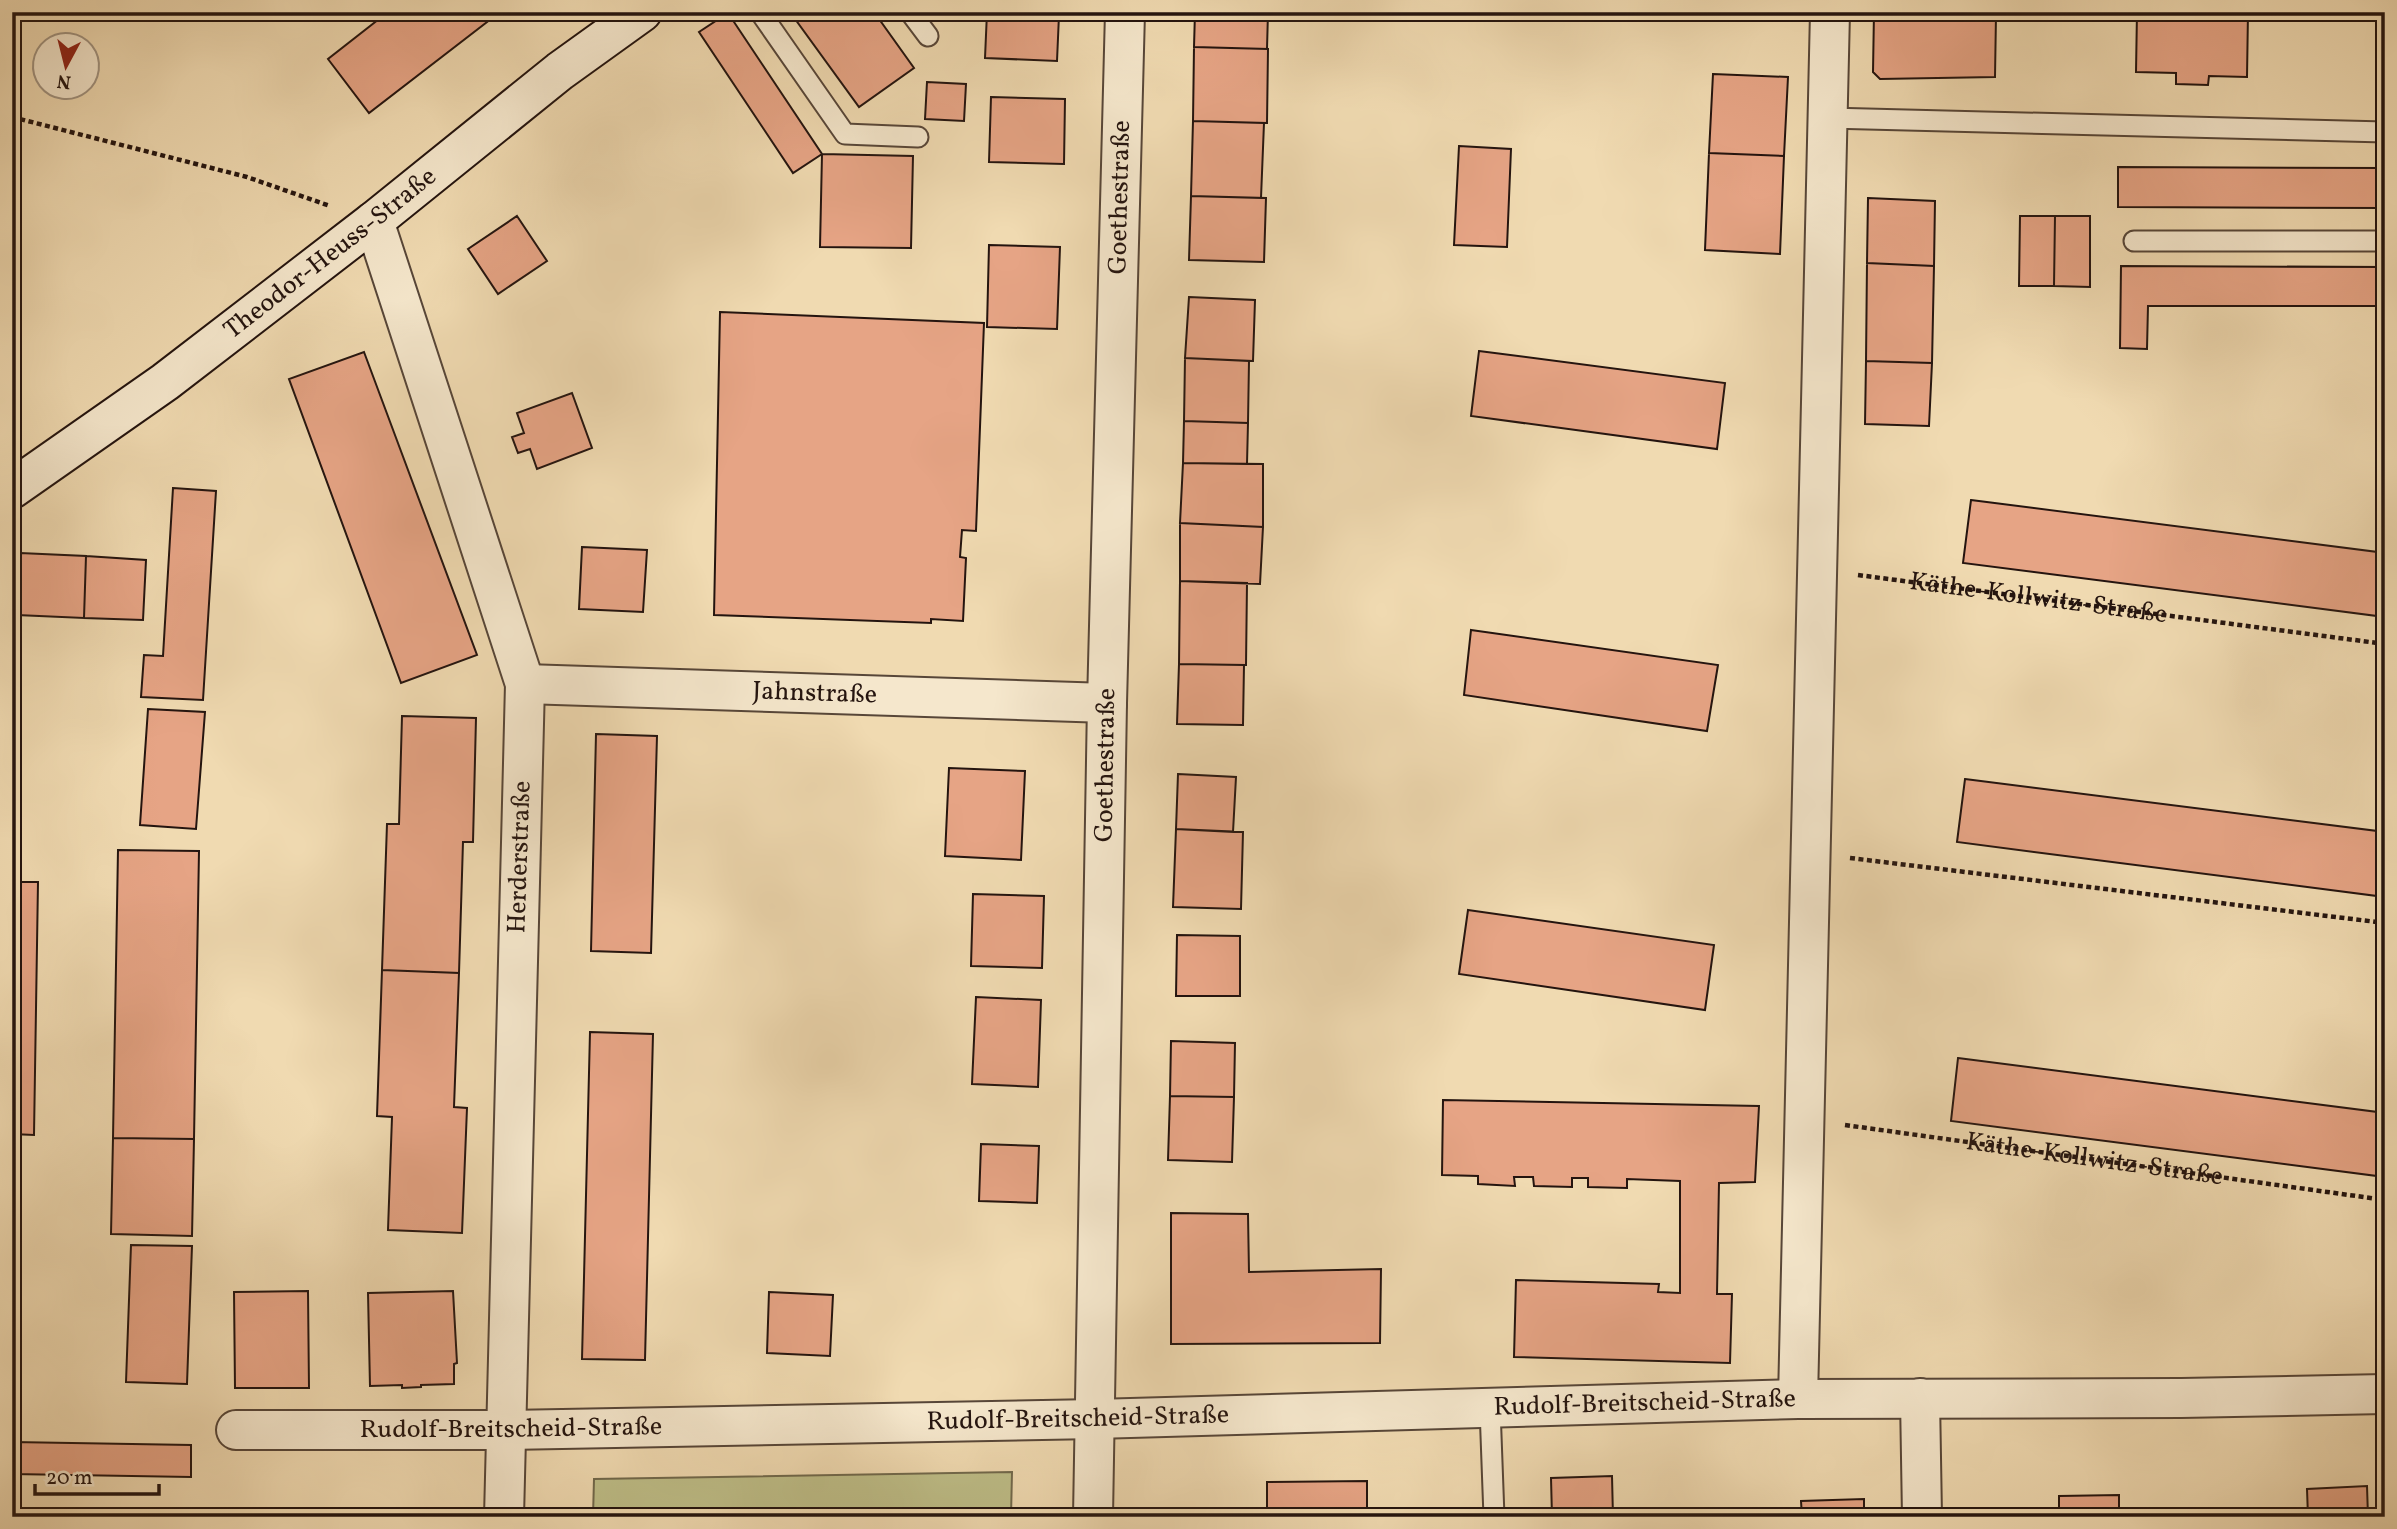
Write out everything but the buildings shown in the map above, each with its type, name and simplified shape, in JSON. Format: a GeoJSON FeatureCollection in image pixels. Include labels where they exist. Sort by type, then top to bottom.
{"type":"FeatureCollection","features":[{"type":"Feature","properties":{"kind":"street","name":"Theodor-Heuss-Straße"},"geometry":{"type":"LineString","coordinates":[[12,489],[165,382],[374,221],[560,71],[642,12]]}},
{"type":"Feature","properties":{"kind":"street","name":"Goethestraße"},"geometry":{"type":"LineString","coordinates":[[1093,1517],[1107,703],[1125,12]]}},
{"type":"Feature","properties":{"kind":"street"},"geometry":{"type":"LineString","coordinates":[[1798,1399],[1830,12]]}},
{"type":"Feature","properties":{"kind":"street","name":"Herderstraße"},"geometry":{"type":"LineString","coordinates":[[374,221],[525,684],[504,1517]]}},
{"type":"Feature","properties":{"kind":"street","name":"Jahnstraße"},"geometry":{"type":"LineString","coordinates":[[525,684],[1107,703]]}},
{"type":"Feature","properties":{"kind":"street","name":"Rudolf-Breitscheid-Straße"},"geometry":{"type":"LineString","coordinates":[[236,1430],[505,1430],[1096,1419],[1798,1399],[2181,1398],[2385,1394]]}},
{"type":"Feature","properties":{"kind":"street"},"geometry":{"type":"LineString","coordinates":[[1920,1398],[1922,1517]]}},
{"type":"Feature","properties":{"kind":"lane"},"geometry":{"type":"LineString","coordinates":[[760,12],[845,134],[918,137]]}},
{"type":"Feature","properties":{"kind":"lane"},"geometry":{"type":"LineString","coordinates":[[910,12],[928,36]]}},
{"type":"Feature","properties":{"kind":"lane"},"geometry":{"type":"LineString","coordinates":[[1828,118],[2385,132]]}},
{"type":"Feature","properties":{"kind":"lane"},"geometry":{"type":"LineString","coordinates":[[2134,241],[2385,241]]}},
{"type":"Feature","properties":{"kind":"lane"},"geometry":{"type":"LineString","coordinates":[[1490,1408],[1494,1517]]}},
{"type":"Feature","properties":{"kind":"path"},"geometry":{"type":"LineString","coordinates":[[12,117],[247,177],[374,221]]}},
{"type":"Feature","properties":{"kind":"path","name":"Käthe-Kollwitz-Straße"},"geometry":{"type":"LineString","coordinates":[[1817,570],[2385,644]]}},
{"type":"Feature","properties":{"kind":"path"},"geometry":{"type":"LineString","coordinates":[[1811,853],[2385,923]]}},
{"type":"Feature","properties":{"kind":"path","name":"Käthe-Kollwitz-Straße"},"geometry":{"type":"LineString","coordinates":[[1805,1120],[2385,1200]]}},
{"type":"Feature","properties":{"kind":"green space"},"geometry":{"type":"Polygon","coordinates":[[[1012,1472],[1011,1517],[593,1517],[594,1479],[1012,1472]]]}}]}
